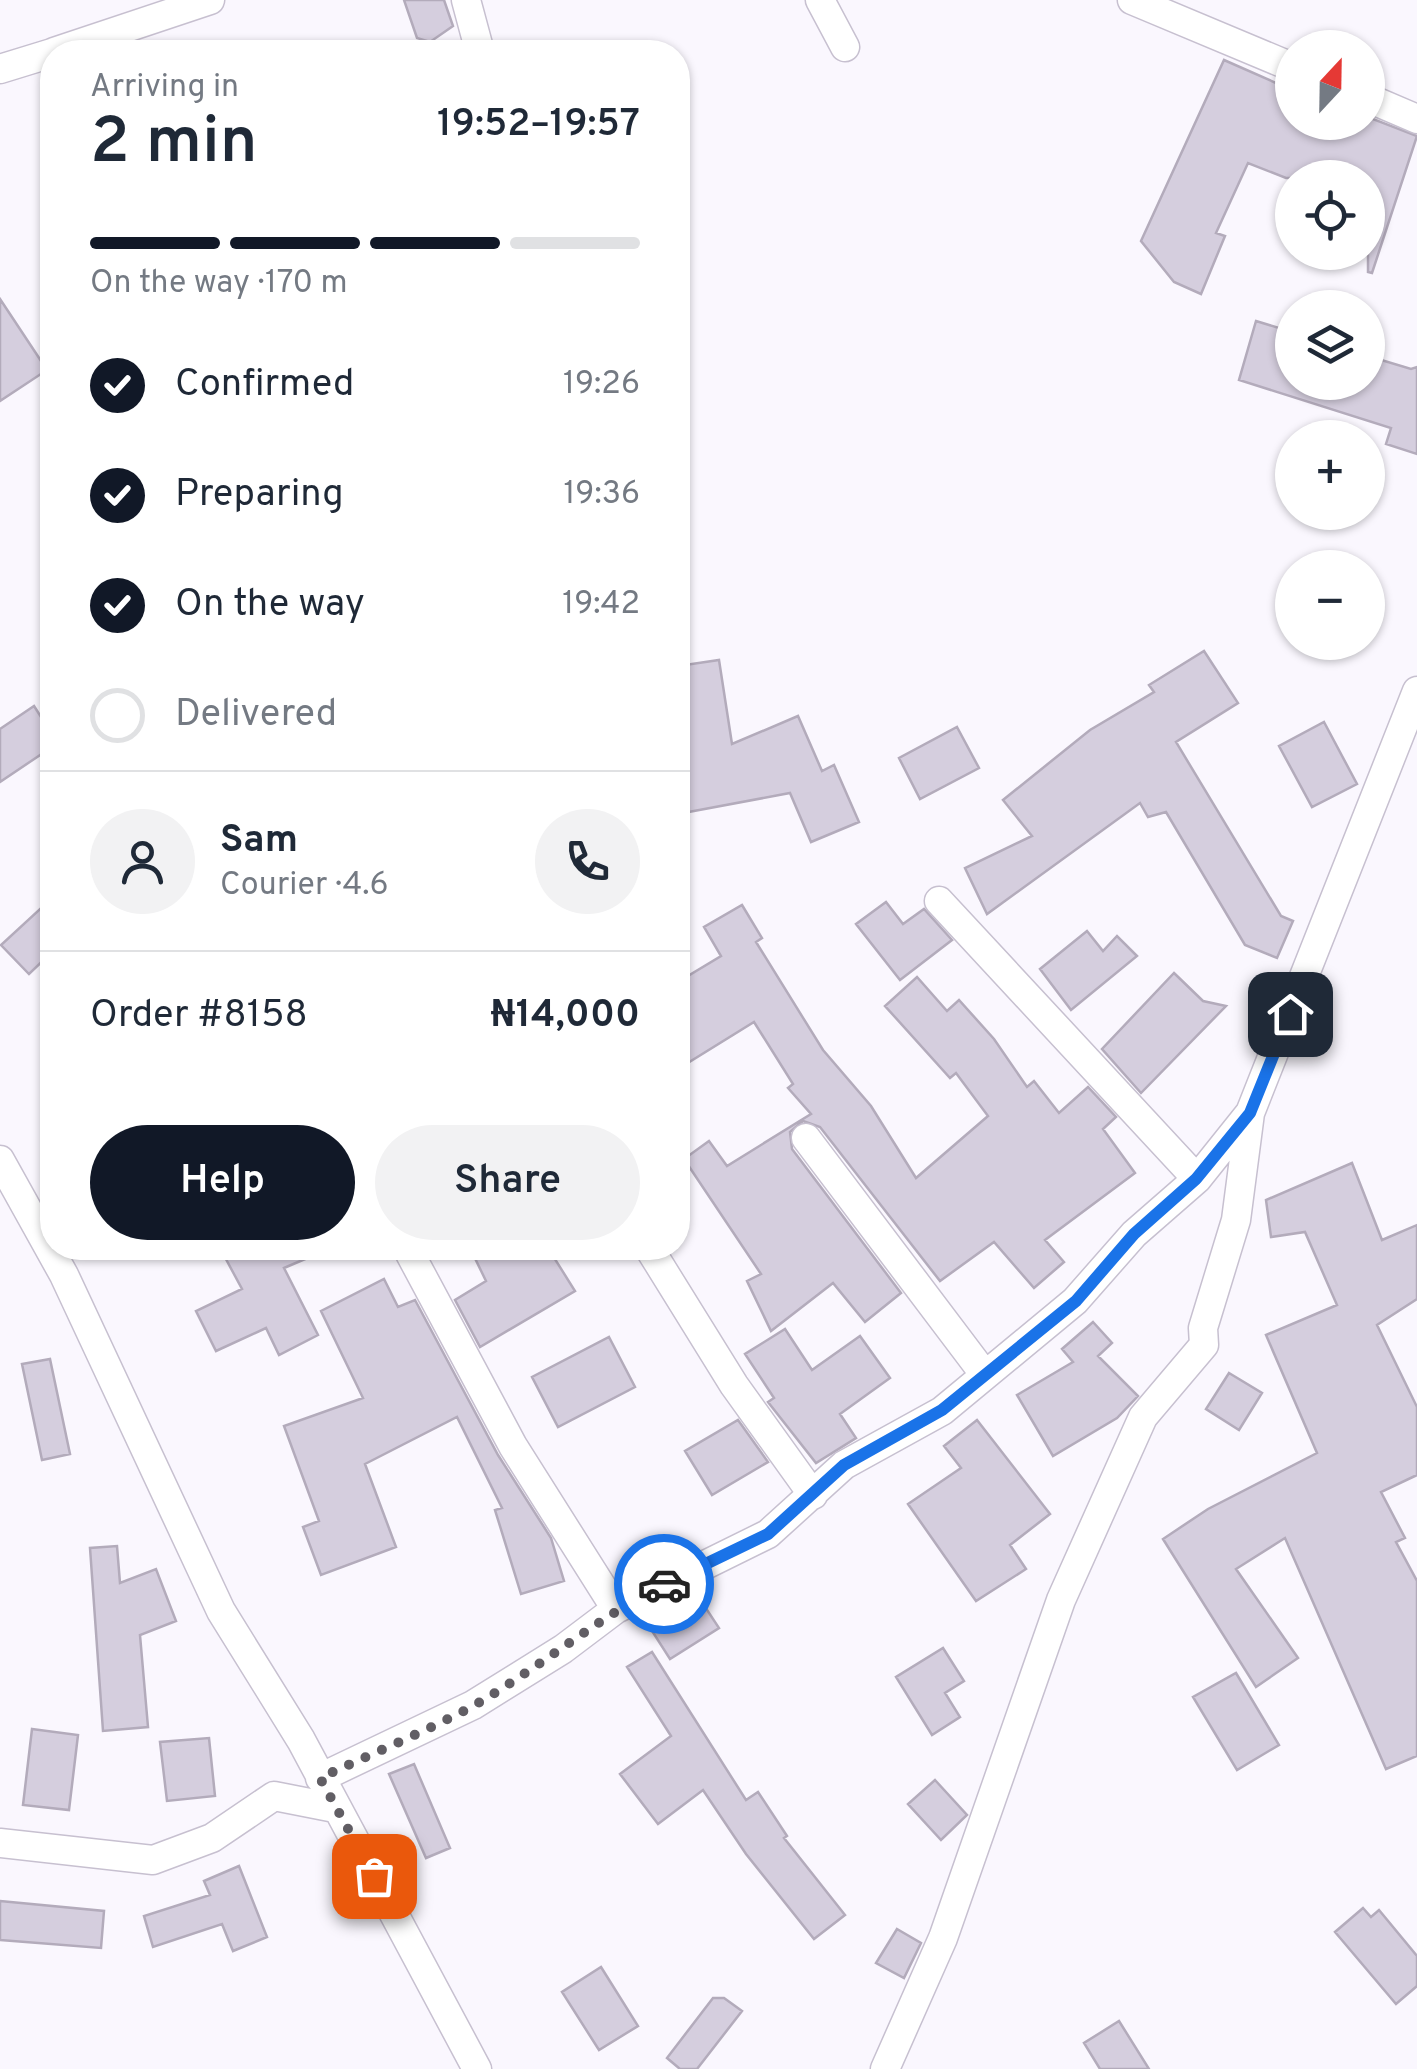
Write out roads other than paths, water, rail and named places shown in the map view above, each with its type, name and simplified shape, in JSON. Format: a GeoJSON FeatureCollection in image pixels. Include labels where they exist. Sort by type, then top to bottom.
{"type":"FeatureCollection","features":[{"type":"Feature","properties":{"kind":"street"},"geometry":{"type":"LineString","coordinates":[[92,40],[210,0]]}},
{"type":"Feature","properties":{"kind":"street"},"geometry":{"type":"LineString","coordinates":[[466,0],[477,40]]}},
{"type":"Feature","properties":{"kind":"street"},"geometry":{"type":"LineString","coordinates":[[820,0],[845,46]]}},
{"type":"Feature","properties":{"kind":"street"},"geometry":{"type":"LineString","coordinates":[[1132,0],[1275,60]]}},
{"type":"Feature","properties":{"kind":"street"},"geometry":{"type":"LineString","coordinates":[[0,70],[40,57]]}},
{"type":"Feature","properties":{"kind":"street"},"geometry":{"type":"LineString","coordinates":[[1385,105],[1417,119]]}},
{"type":"Feature","properties":{"kind":"street"},"geometry":{"type":"LineString","coordinates":[[885,2069],[943,1938],[1061,1600],[1144,1417],[1204,1345],[1203,1328],[1236,1220],[1250,1113],[1417,691]]}},
{"type":"Feature","properties":{"kind":"street"},"geometry":{"type":"LineString","coordinates":[[939,901],[1196,1179]]}},
{"type":"Feature","properties":{"kind":"street"},"geometry":{"type":"LineString","coordinates":[[320,1778],[473,1706],[563,1649],[616,1609],[768,1534],[844,1465],[942,1410],[1076,1301],[1134,1234],[1196,1179],[1250,1113]]}},
{"type":"Feature","properties":{"kind":"street"},"geometry":{"type":"LineString","coordinates":[[806,1138],[985,1375]]}},
{"type":"Feature","properties":{"kind":"street"},"geometry":{"type":"LineString","coordinates":[[0,1160],[40,1232]]}},
{"type":"Feature","properties":{"kind":"street"},"geometry":{"type":"LineString","coordinates":[[56,1260],[221,1611],[320,1778],[478,2069]]}},
{"type":"Feature","properties":{"kind":"street"},"geometry":{"type":"LineString","coordinates":[[412,1260],[512,1446],[616,1609]]}},
{"type":"Feature","properties":{"kind":"street"},"geometry":{"type":"LineString","coordinates":[[656,1260],[734,1385],[813,1495]]}},
{"type":"Feature","properties":{"kind":"street"},"geometry":{"type":"LineString","coordinates":[[0,1843],[153,1860],[212,1838],[274,1796],[336,1808]]}}]}
